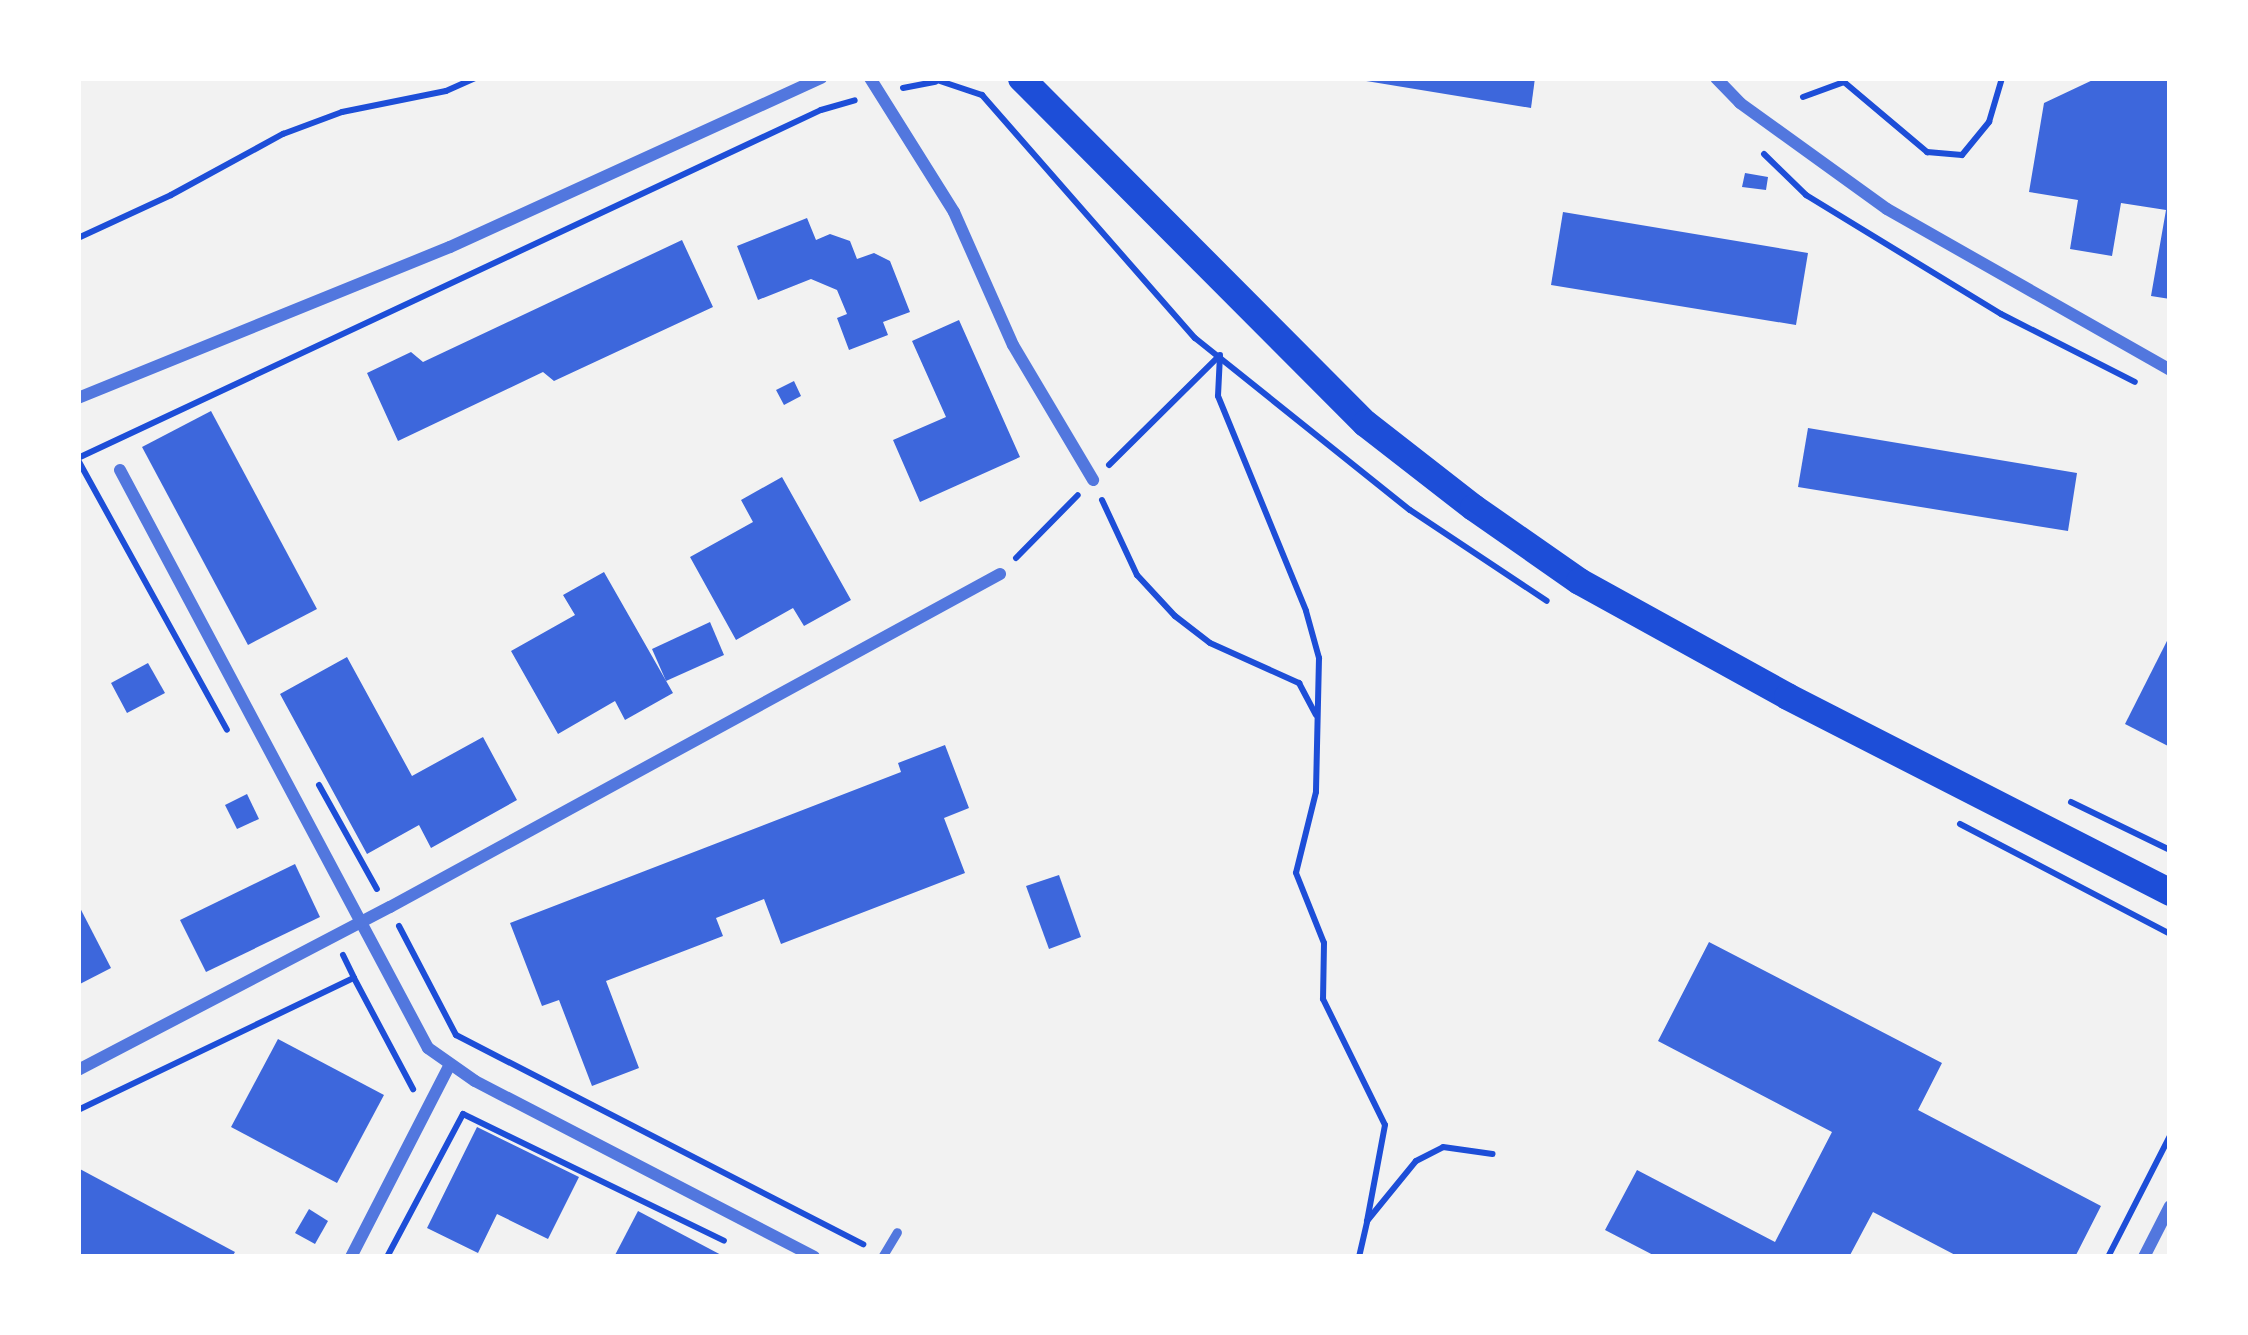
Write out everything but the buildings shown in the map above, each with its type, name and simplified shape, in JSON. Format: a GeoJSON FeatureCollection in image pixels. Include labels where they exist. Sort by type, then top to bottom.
{"type":"FeatureCollection","features":[{"type":"Feature","properties":{"kind":"main road"},"geometry":{"type":"LineString","coordinates":[[1021,78],[1365,423],[1473,507],[1579,581],[1787,696],[2170,892]]}},
{"type":"Feature","properties":{"kind":"street"},"geometry":{"type":"LineString","coordinates":[[78,398],[450,247],[821,78]]}},
{"type":"Feature","properties":{"kind":"street"},"geometry":{"type":"LineString","coordinates":[[870,78],[955,212],[1013,345],[1094,480]]}},
{"type":"Feature","properties":{"kind":"street"},"geometry":{"type":"LineString","coordinates":[[1717,78],[1739,103],[1887,209],[2170,370]]}},
{"type":"Feature","properties":{"kind":"street"},"geometry":{"type":"LineString","coordinates":[[120,470],[428,1048],[475,1081],[814,1257]]}},
{"type":"Feature","properties":{"kind":"street"},"geometry":{"type":"LineString","coordinates":[[78,1070],[362,922],[1000,574]]}},
{"type":"Feature","properties":{"kind":"street"},"geometry":{"type":"LineString","coordinates":[[351,1257],[448,1066]]}},
{"type":"Feature","properties":{"kind":"street"},"geometry":{"type":"LineString","coordinates":[[2144,1257],[2170,1206]]}},
{"type":"Feature","properties":{"kind":"lane"},"geometry":{"type":"LineString","coordinates":[[883,1256],[897,1232]]}},
{"type":"Feature","properties":{"kind":"path"},"geometry":{"type":"LineString","coordinates":[[78,238],[171,195],[283,134],[342,112],[446,91],[475,78]]}},
{"type":"Feature","properties":{"kind":"path"},"geometry":{"type":"LineString","coordinates":[[1803,97],[1844,82],[1927,152],[1962,155],[1989,122],[2002,78]]}},
{"type":"Feature","properties":{"kind":"path"},"geometry":{"type":"LineString","coordinates":[[233,741],[78,459],[821,110],[935,82]]}},
{"type":"Feature","properties":{"kind":"path"},"geometry":{"type":"LineString","coordinates":[[1000,574],[1220,355],[1218,396],[1306,611],[1319,658],[1316,792],[1296,873],[1324,943],[1323,999],[1385,1125],[1359,1257]]}},
{"type":"Feature","properties":{"kind":"path"},"geometry":{"type":"LineString","coordinates":[[1094,480],[1137,575],[1174,616],[1210,643],[1299,683],[1318,720]]}},
{"type":"Feature","properties":{"kind":"path"},"geometry":{"type":"LineString","coordinates":[[2063,798],[2170,850]]}},
{"type":"Feature","properties":{"kind":"path"},"geometry":{"type":"LineString","coordinates":[[389,907],[456,1035],[883,1256]]}},
{"type":"Feature","properties":{"kind":"path"},"geometry":{"type":"LineString","coordinates":[[334,936],[410,1087],[735,1247]]}},
{"type":"Feature","properties":{"kind":"path"},"geometry":{"type":"LineString","coordinates":[[78,1110],[354,978]]}},
{"type":"Feature","properties":{"kind":"path"},"geometry":{"type":"LineString","coordinates":[[386,1257],[492,1054]]}},
{"type":"Feature","properties":{"kind":"path"},"geometry":{"type":"LineString","coordinates":[[2108,1257],[2170,1136]]}},
{"type":"Feature","properties":{"kind":"path"},"geometry":{"type":"LineString","coordinates":[[1367,1221],[1417,1161],[1443,1147],[1493,1154]]}},
{"type":"Feature","properties":{"kind":"path"},"geometry":{"type":"LineString","coordinates":[[838,1257],[850,1238]]}}]}
